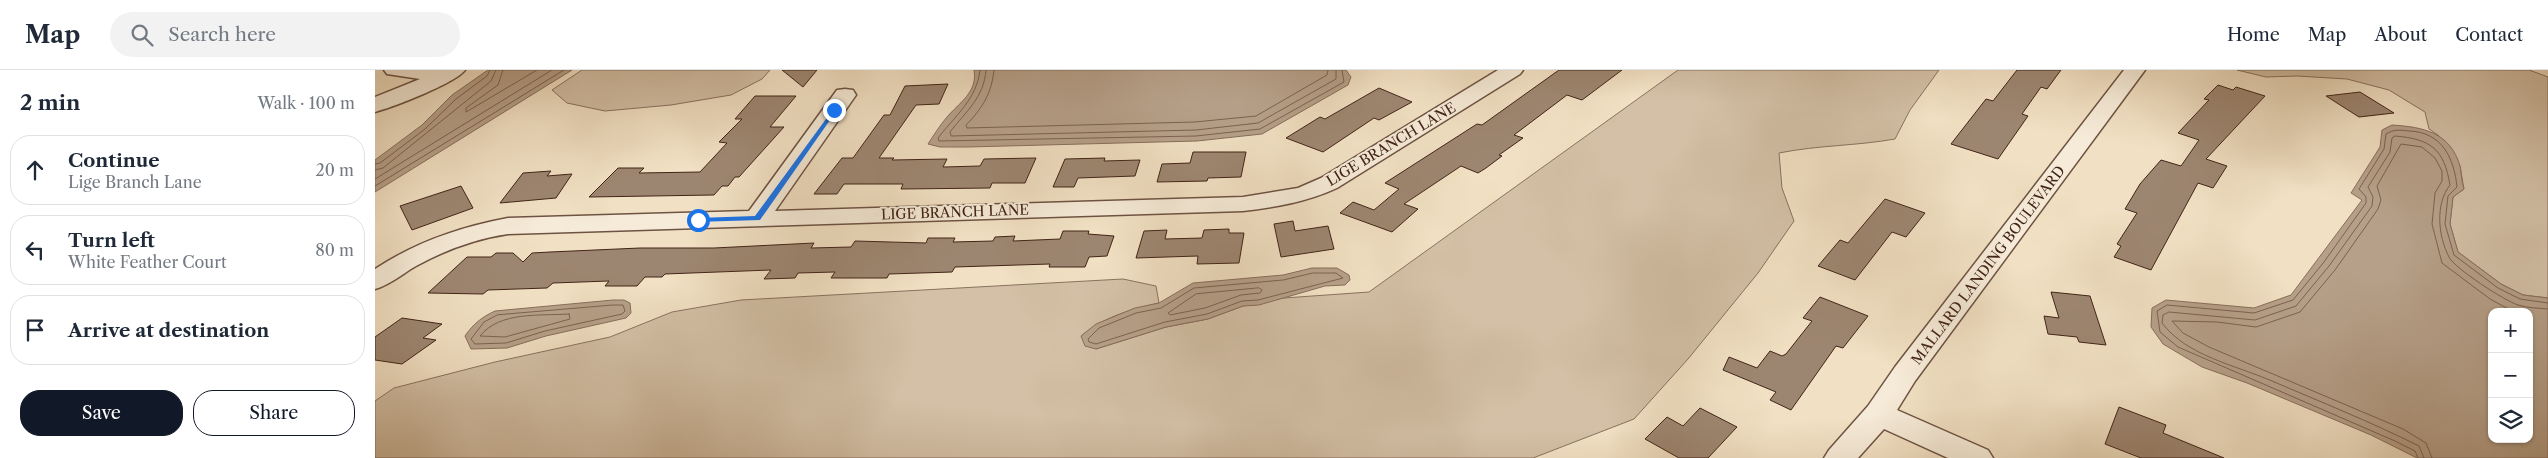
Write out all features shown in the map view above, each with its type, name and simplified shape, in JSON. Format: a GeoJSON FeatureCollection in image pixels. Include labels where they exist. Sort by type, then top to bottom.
{"type":"FeatureCollection","features":[{"type":"Feature","properties":{"kind":"street"},"geometry":{"type":"LineString","coordinates":[[394,70],[451,72]]}},
{"type":"Feature","properties":{"kind":"street","name":"LIGE BRANCH LANE"},"geometry":{"type":"LineString","coordinates":[[375,281],[417,254],[437,245],[477,231],[521,225],[1233,204],[1285,198],[1306,193],[1345,175],[1513,70]]}},
{"type":"Feature","properties":{"kind":"street","name":"MALLARD LANDING BOULEVARD"},"geometry":{"type":"LineString","coordinates":[[1840,458],[1879,414],[1905,374],[2135,70]]}},
{"type":"Feature","properties":{"kind":"street"},"geometry":{"type":"LineString","coordinates":[[375,105],[451,72]]}},
{"type":"Feature","properties":{"kind":"street"},"geometry":{"type":"LineString","coordinates":[[757,218],[845,95]]}},
{"type":"Feature","properties":{"kind":"street"},"geometry":{"type":"LineString","coordinates":[[1879,414],[1977,458]]}},
{"type":"Feature","properties":{"kind":"shaded area"},"geometry":{"type":"Polygon","coordinates":[[[582,70],[770,70],[762,79],[731,95],[671,105],[605,111],[567,103],[552,90],[582,70]]]}},
{"type":"Feature","properties":{"kind":"shaded area"},"geometry":{"type":"Polygon","coordinates":[[[1678,70],[1939,70],[1910,110],[1895,139],[1779,153],[1782,188],[1794,221],[1758,273],[1688,359],[1634,419],[1533,458],[375,458],[375,401],[394,388],[495,362],[610,337],[672,312],[741,300],[1123,279],[1156,286],[1159,303],[1138,308],[1108,319],[1081,336],[1096,349],[1166,327],[1208,319],[1243,306],[1284,298],[1369,292],[1678,70]]]}},
{"type":"Feature","properties":{"kind":"shaded area"},"geometry":{"type":"Polygon","coordinates":[[[2237,70],[2529,70],[2548,77],[2548,298],[2523,295],[2501,284],[2458,252],[2450,224],[2453,197],[2464,189],[2460,166],[2438,135],[2429,129],[2425,112],[2389,90],[2347,79],[2297,76],[2266,77],[2237,70]]]}},
{"type":"Feature","properties":{"kind":"water"},"geometry":{"type":"Polygon","coordinates":[[[488,70],[572,70],[375,192],[375,160],[422,125],[452,95],[488,70]]]}},
{"type":"Feature","properties":{"kind":"water"},"geometry":{"type":"Polygon","coordinates":[[[974,70],[1346,70],[1351,77],[1348,85],[1262,134],[1197,141],[968,147],[940,147],[928,144],[944,120],[970,91],[973,85],[974,70]]]}},
{"type":"Feature","properties":{"kind":"water"},"geometry":{"type":"Polygon","coordinates":[[[2392,125],[2425,130],[2442,139],[2450,146],[2460,166],[2464,189],[2453,197],[2450,224],[2458,252],[2501,284],[2523,295],[2548,298],[2548,458],[2417,458],[2371,435],[2247,383],[2202,367],[2163,344],[2151,327],[2152,308],[2166,300],[2254,308],[2291,295],[2362,200],[2351,193],[2380,147],[2382,130],[2392,125]]]}},
{"type":"Feature","properties":{"kind":"water"},"geometry":{"type":"Polygon","coordinates":[[[1312,268],[1337,268],[1349,275],[1350,280],[1345,285],[1325,286],[1259,305],[1243,306],[1208,319],[1166,327],[1096,349],[1085,346],[1081,336],[1096,324],[1135,308],[1159,303],[1193,283],[1283,275],[1312,268]]]}},
{"type":"Feature","properties":{"kind":"water"},"geometry":{"type":"Polygon","coordinates":[[[624,300],[630,303],[631,313],[626,318],[546,336],[507,348],[471,349],[465,336],[478,321],[495,311],[624,300]]]}},
{"type":"Feature","properties":{"kind":"building"},"geometry":{"type":"Polygon","coordinates":[[[782,70],[817,70],[803,87],[782,70]]]}},
{"type":"Feature","properties":{"kind":"building"},"geometry":{"type":"Polygon","coordinates":[[[1559,70],[1622,70],[1582,100],[1567,95],[1514,135],[1523,138],[1478,173],[1461,166],[1404,204],[1418,209],[1392,232],[1340,213],[1353,202],[1374,210],[1399,189],[1385,183],[1477,124],[1482,125],[1559,70]]]}},
{"type":"Feature","properties":{"kind":"building"},"geometry":{"type":"Polygon","coordinates":[[[2017,70],[2061,70],[2047,89],[2041,87],[2022,114],[2028,116],[1998,159],[1951,144],[1986,99],[1993,101],[2017,70]]]}},
{"type":"Feature","properties":{"kind":"building"},"geometry":{"type":"Polygon","coordinates":[[[948,84],[939,104],[916,105],[879,158],[894,158],[892,160],[947,159],[943,167],[980,166],[984,159],[1036,158],[1025,183],[992,183],[990,188],[901,189],[903,184],[844,184],[837,194],[814,194],[842,158],[853,158],[884,115],[890,115],[905,86],[948,84]]]}},
{"type":"Feature","properties":{"kind":"building"},"geometry":{"type":"Polygon","coordinates":[[[2218,85],[2233,90],[2236,87],[2265,96],[2206,159],[2227,166],[2213,188],[2198,183],[2151,270],[2114,257],[2121,246],[2117,244],[2137,213],[2125,209],[2140,184],[2161,160],[2181,166],[2199,140],[2178,133],[2209,100],[2204,99],[2218,85]]]}},
{"type":"Feature","properties":{"kind":"building"},"geometry":{"type":"Polygon","coordinates":[[[1379,88],[1412,102],[1379,120],[1374,118],[1323,152],[1286,138],[1320,117],[1325,119],[1379,88]]]}},
{"type":"Feature","properties":{"kind":"building"},"geometry":{"type":"Polygon","coordinates":[[[2360,92],[2394,113],[2359,117],[2326,96],[2360,92]]]}},
{"type":"Feature","properties":{"kind":"building"},"geometry":{"type":"Polygon","coordinates":[[[755,96],[796,96],[770,127],[784,127],[739,177],[735,177],[728,186],[722,186],[714,195],[589,197],[618,168],[644,168],[639,173],[700,172],[727,143],[719,142],[742,119],[735,119],[755,96]]]}},
{"type":"Feature","properties":{"kind":"building"},"geometry":{"type":"Polygon","coordinates":[[[1193,152],[1246,152],[1241,177],[1208,178],[1207,181],[1157,182],[1162,164],[1190,163],[1193,152]]]}},
{"type":"Feature","properties":{"kind":"building"},"geometry":{"type":"Polygon","coordinates":[[[1105,158],[1104,161],[1140,160],[1135,176],[1078,178],[1074,187],[1053,187],[1065,159],[1105,158]]]}},
{"type":"Feature","properties":{"kind":"building"},"geometry":{"type":"Polygon","coordinates":[[[551,171],[547,176],[572,174],[556,198],[500,203],[523,173],[551,171]]]}},
{"type":"Feature","properties":{"kind":"building"},"geometry":{"type":"Polygon","coordinates":[[[461,186],[473,208],[412,230],[400,206],[461,186]]]}},
{"type":"Feature","properties":{"kind":"building"},"geometry":{"type":"Polygon","coordinates":[[[1885,199],[1925,213],[1906,237],[1892,232],[1855,280],[1818,266],[1840,240],[1848,243],[1885,199]]]}},
{"type":"Feature","properties":{"kind":"building"},"geometry":{"type":"Polygon","coordinates":[[[1293,221],[1295,231],[1328,226],[1334,249],[1281,257],[1274,224],[1293,221]]]}},
{"type":"Feature","properties":{"kind":"building"},"geometry":{"type":"Polygon","coordinates":[[[1229,229],[1229,233],[1244,233],[1239,263],[1197,264],[1198,256],[1136,258],[1144,231],[1167,230],[1165,239],[1202,238],[1204,230],[1229,229]]]}},
{"type":"Feature","properties":{"kind":"building"},"geometry":{"type":"Polygon","coordinates":[[[1063,231],[1089,231],[1088,234],[1114,236],[1107,256],[1089,257],[1085,267],[1049,267],[1050,264],[955,267],[952,272],[889,274],[887,278],[831,278],[835,272],[798,273],[795,278],[764,279],[771,270],[665,274],[662,277],[645,277],[637,286],[605,286],[609,281],[553,283],[547,288],[488,290],[483,294],[428,293],[467,257],[491,257],[496,253],[513,253],[523,262],[532,253],[814,243],[811,248],[851,247],[855,241],[926,243],[928,238],[955,238],[953,242],[993,241],[995,237],[1015,236],[1013,241],[1060,239],[1063,231]]]}},
{"type":"Feature","properties":{"kind":"building"},"geometry":{"type":"Polygon","coordinates":[[[2051,292],[2090,296],[2106,345],[2079,342],[2077,337],[2048,334],[2044,316],[2059,318],[2051,292]]]}},
{"type":"Feature","properties":{"kind":"building"},"geometry":{"type":"Polygon","coordinates":[[[1820,297],[1868,316],[1843,348],[1836,346],[1791,410],[1770,400],[1776,392],[1723,370],[1729,357],[1757,368],[1770,351],[1782,356],[1786,354],[1812,321],[1803,318],[1820,297]]]}},
{"type":"Feature","properties":{"kind":"building"},"geometry":{"type":"Polygon","coordinates":[[[402,318],[442,324],[423,338],[436,340],[402,364],[375,360],[375,337],[402,318]]]}},
{"type":"Feature","properties":{"kind":"building"},"geometry":{"type":"Polygon","coordinates":[[[2119,407],[2166,425],[2163,433],[2224,458],[2141,458],[2105,444],[2119,407]]]}},
{"type":"Feature","properties":{"kind":"building"},"geometry":{"type":"Polygon","coordinates":[[[1700,408],[1737,427],[1708,458],[1679,458],[1645,439],[1667,417],[1683,426],[1700,408]]]}},
{"type":"Feature","properties":{"kind":"route"},"geometry":{"type":"LineString","coordinates":[[698,220],[757,218],[834,110]]}}]}
